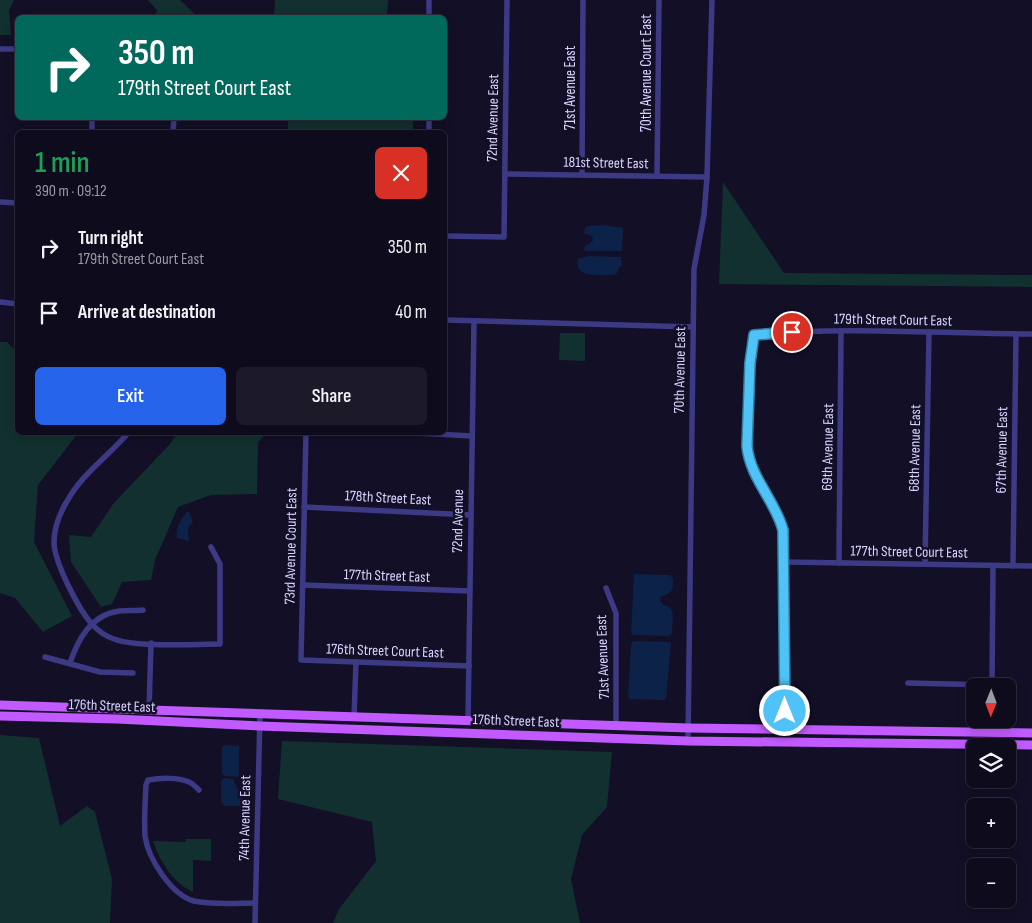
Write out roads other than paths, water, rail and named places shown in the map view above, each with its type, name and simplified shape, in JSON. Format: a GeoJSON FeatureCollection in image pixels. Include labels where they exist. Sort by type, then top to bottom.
{"type":"FeatureCollection","features":[{"type":"Feature","properties":{"kind":"main road","name":"176th Street East"},"geometry":{"type":"LineString","coordinates":[[0,705],[688,728],[1032,733]]}},
{"type":"Feature","properties":{"kind":"main road"},"geometry":{"type":"LineString","coordinates":[[117,719],[144,715],[150,710]]}},
{"type":"Feature","properties":{"kind":"main road","name":"176th Street East"},"geometry":{"type":"LineString","coordinates":[[0,716],[688,741],[1032,745]]}},
{"type":"Feature","properties":{"kind":"street"},"geometry":{"type":"LineString","coordinates":[[429,0],[429,15]]}},
{"type":"Feature","properties":{"kind":"street","name":"72nd Avenue East"},"geometry":{"type":"LineString","coordinates":[[447,236],[504,237],[507,0]]}},
{"type":"Feature","properties":{"kind":"street","name":"71st Avenue East"},"geometry":{"type":"LineString","coordinates":[[582,175],[583,0]]}},
{"type":"Feature","properties":{"kind":"street","name":"70th Avenue Court East"},"geometry":{"type":"LineString","coordinates":[[657,176],[659,0]]}},
{"type":"Feature","properties":{"kind":"street","name":"70th Avenue East"},"geometry":{"type":"LineString","coordinates":[[688,741],[694,269],[704,215],[707,177],[712,0]]}},
{"type":"Feature","properties":{"kind":"street"},"geometry":{"type":"LineString","coordinates":[[0,49],[15,50]]}},
{"type":"Feature","properties":{"kind":"street","name":"181st Street East"},"geometry":{"type":"LineString","coordinates":[[505,174],[707,177]]}},
{"type":"Feature","properties":{"kind":"street"},"geometry":{"type":"LineString","coordinates":[[0,202],[15,203]]}},
{"type":"Feature","properties":{"kind":"street"},"geometry":{"type":"LineString","coordinates":[[0,302],[15,304]]}},
{"type":"Feature","properties":{"kind":"street"},"geometry":{"type":"LineString","coordinates":[[447,320],[693,327]]}},
{"type":"Feature","properties":{"kind":"street","name":"72nd Avenue"},"geometry":{"type":"LineString","coordinates":[[468,721],[474,321]]}},
{"type":"Feature","properties":{"kind":"street","name":"179th Street Court East"},"geometry":{"type":"LineString","coordinates":[[785,562],[783,530],[780,520],[754,474],[748,459],[750,363],[754,335],[792,332],[1032,334]]}},
{"type":"Feature","properties":{"kind":"street","name":"69th Avenue East"},"geometry":{"type":"LineString","coordinates":[[839,563],[841,332]]}},
{"type":"Feature","properties":{"kind":"street","name":"68th Avenue East"},"geometry":{"type":"LineString","coordinates":[[925,564],[929,332]]}},
{"type":"Feature","properties":{"kind":"street","name":"67th Avenue East"},"geometry":{"type":"LineString","coordinates":[[1013,566],[1016,334]]}},
{"type":"Feature","properties":{"kind":"street"},"geometry":{"type":"LineString","coordinates":[[126,435],[90,470],[66,501],[56,526],[54,543],[58,562],[78,605],[91,623],[104,635],[115,640],[151,643],[220,644],[220,564],[211,547]]}},
{"type":"Feature","properties":{"kind":"street","name":"73rd Avenue Court East"},"geometry":{"type":"LineString","coordinates":[[301,660],[306,435]]}},
{"type":"Feature","properties":{"kind":"street"},"geometry":{"type":"LineString","coordinates":[[447,435],[472,436]]}},
{"type":"Feature","properties":{"kind":"street","name":"178th Street East"},"geometry":{"type":"LineString","coordinates":[[304,507],[471,515]]}},
{"type":"Feature","properties":{"kind":"street"},"geometry":{"type":"LineString","coordinates":[[784,729],[785,562]]}},
{"type":"Feature","properties":{"kind":"street","name":"177th Street Court East"},"geometry":{"type":"LineString","coordinates":[[785,562],[1032,566]]}},
{"type":"Feature","properties":{"kind":"street"},"geometry":{"type":"LineString","coordinates":[[992,678],[993,566]]}},
{"type":"Feature","properties":{"kind":"street","name":"177th Street East"},"geometry":{"type":"LineString","coordinates":[[303,584],[470,592]]}},
{"type":"Feature","properties":{"kind":"street","name":"71st Avenue East"},"geometry":{"type":"LineString","coordinates":[[606,588],[616,613],[616,726]]}},
{"type":"Feature","properties":{"kind":"street"},"geometry":{"type":"LineString","coordinates":[[70,663],[82,636],[91,623],[119,611],[143,610]]}},
{"type":"Feature","properties":{"kind":"street"},"geometry":{"type":"LineString","coordinates":[[150,710],[151,643]]}},
{"type":"Feature","properties":{"kind":"street"},"geometry":{"type":"LineString","coordinates":[[45,657],[100,672],[133,674]]}},
{"type":"Feature","properties":{"kind":"street","name":"176th Street Court East"},"geometry":{"type":"LineString","coordinates":[[301,660],[469,666]]}},
{"type":"Feature","properties":{"kind":"street"},"geometry":{"type":"LineString","coordinates":[[354,717],[356,662]]}},
{"type":"Feature","properties":{"kind":"street"},"geometry":{"type":"LineString","coordinates":[[908,683],[966,685]]}},
{"type":"Feature","properties":{"kind":"street","name":"74th Avenue East"},"geometry":{"type":"LineString","coordinates":[[255,923],[260,714]]}},
{"type":"Feature","properties":{"kind":"street"},"geometry":{"type":"LineString","coordinates":[[988,728],[988,732]]}},
{"type":"Feature","properties":{"kind":"street"},"geometry":{"type":"LineString","coordinates":[[198,790],[189,782],[181,780],[155,778],[148,780],[145,821],[147,846],[156,864],[172,888],[194,901],[256,903]]}},
{"type":"Feature","properties":{"kind":"water"},"geometry":{"type":"Polygon","coordinates":[[[603,225],[623,228],[622,251],[584,251],[585,246],[593,241],[592,236],[584,233],[585,228],[603,225]]]}},
{"type":"Feature","properties":{"kind":"water"},"geometry":{"type":"Polygon","coordinates":[[[589,256],[621,257],[622,265],[614,275],[584,273],[578,267],[578,259],[589,256]]]}},
{"type":"Feature","properties":{"kind":"water"},"geometry":{"type":"Polygon","coordinates":[[[187,512],[189,512],[193,523],[188,528],[189,541],[177,538],[179,524],[187,512]]]}},
{"type":"Feature","properties":{"kind":"water"},"geometry":{"type":"Polygon","coordinates":[[[634,574],[669,575],[673,578],[671,590],[668,594],[661,597],[660,601],[672,610],[672,633],[670,636],[633,635],[631,633],[634,574]]]}},
{"type":"Feature","properties":{"kind":"water"},"geometry":{"type":"Polygon","coordinates":[[[632,642],[671,642],[666,699],[630,699],[628,697],[631,647],[632,642]]]}},
{"type":"Feature","properties":{"kind":"water"},"geometry":{"type":"Polygon","coordinates":[[[225,745],[239,746],[239,775],[237,777],[225,776],[222,773],[222,747],[225,745]]]}},
{"type":"Feature","properties":{"kind":"water"},"geometry":{"type":"Polygon","coordinates":[[[224,778],[233,779],[241,792],[240,806],[225,806],[221,802],[221,781],[224,778]]]}}]}
